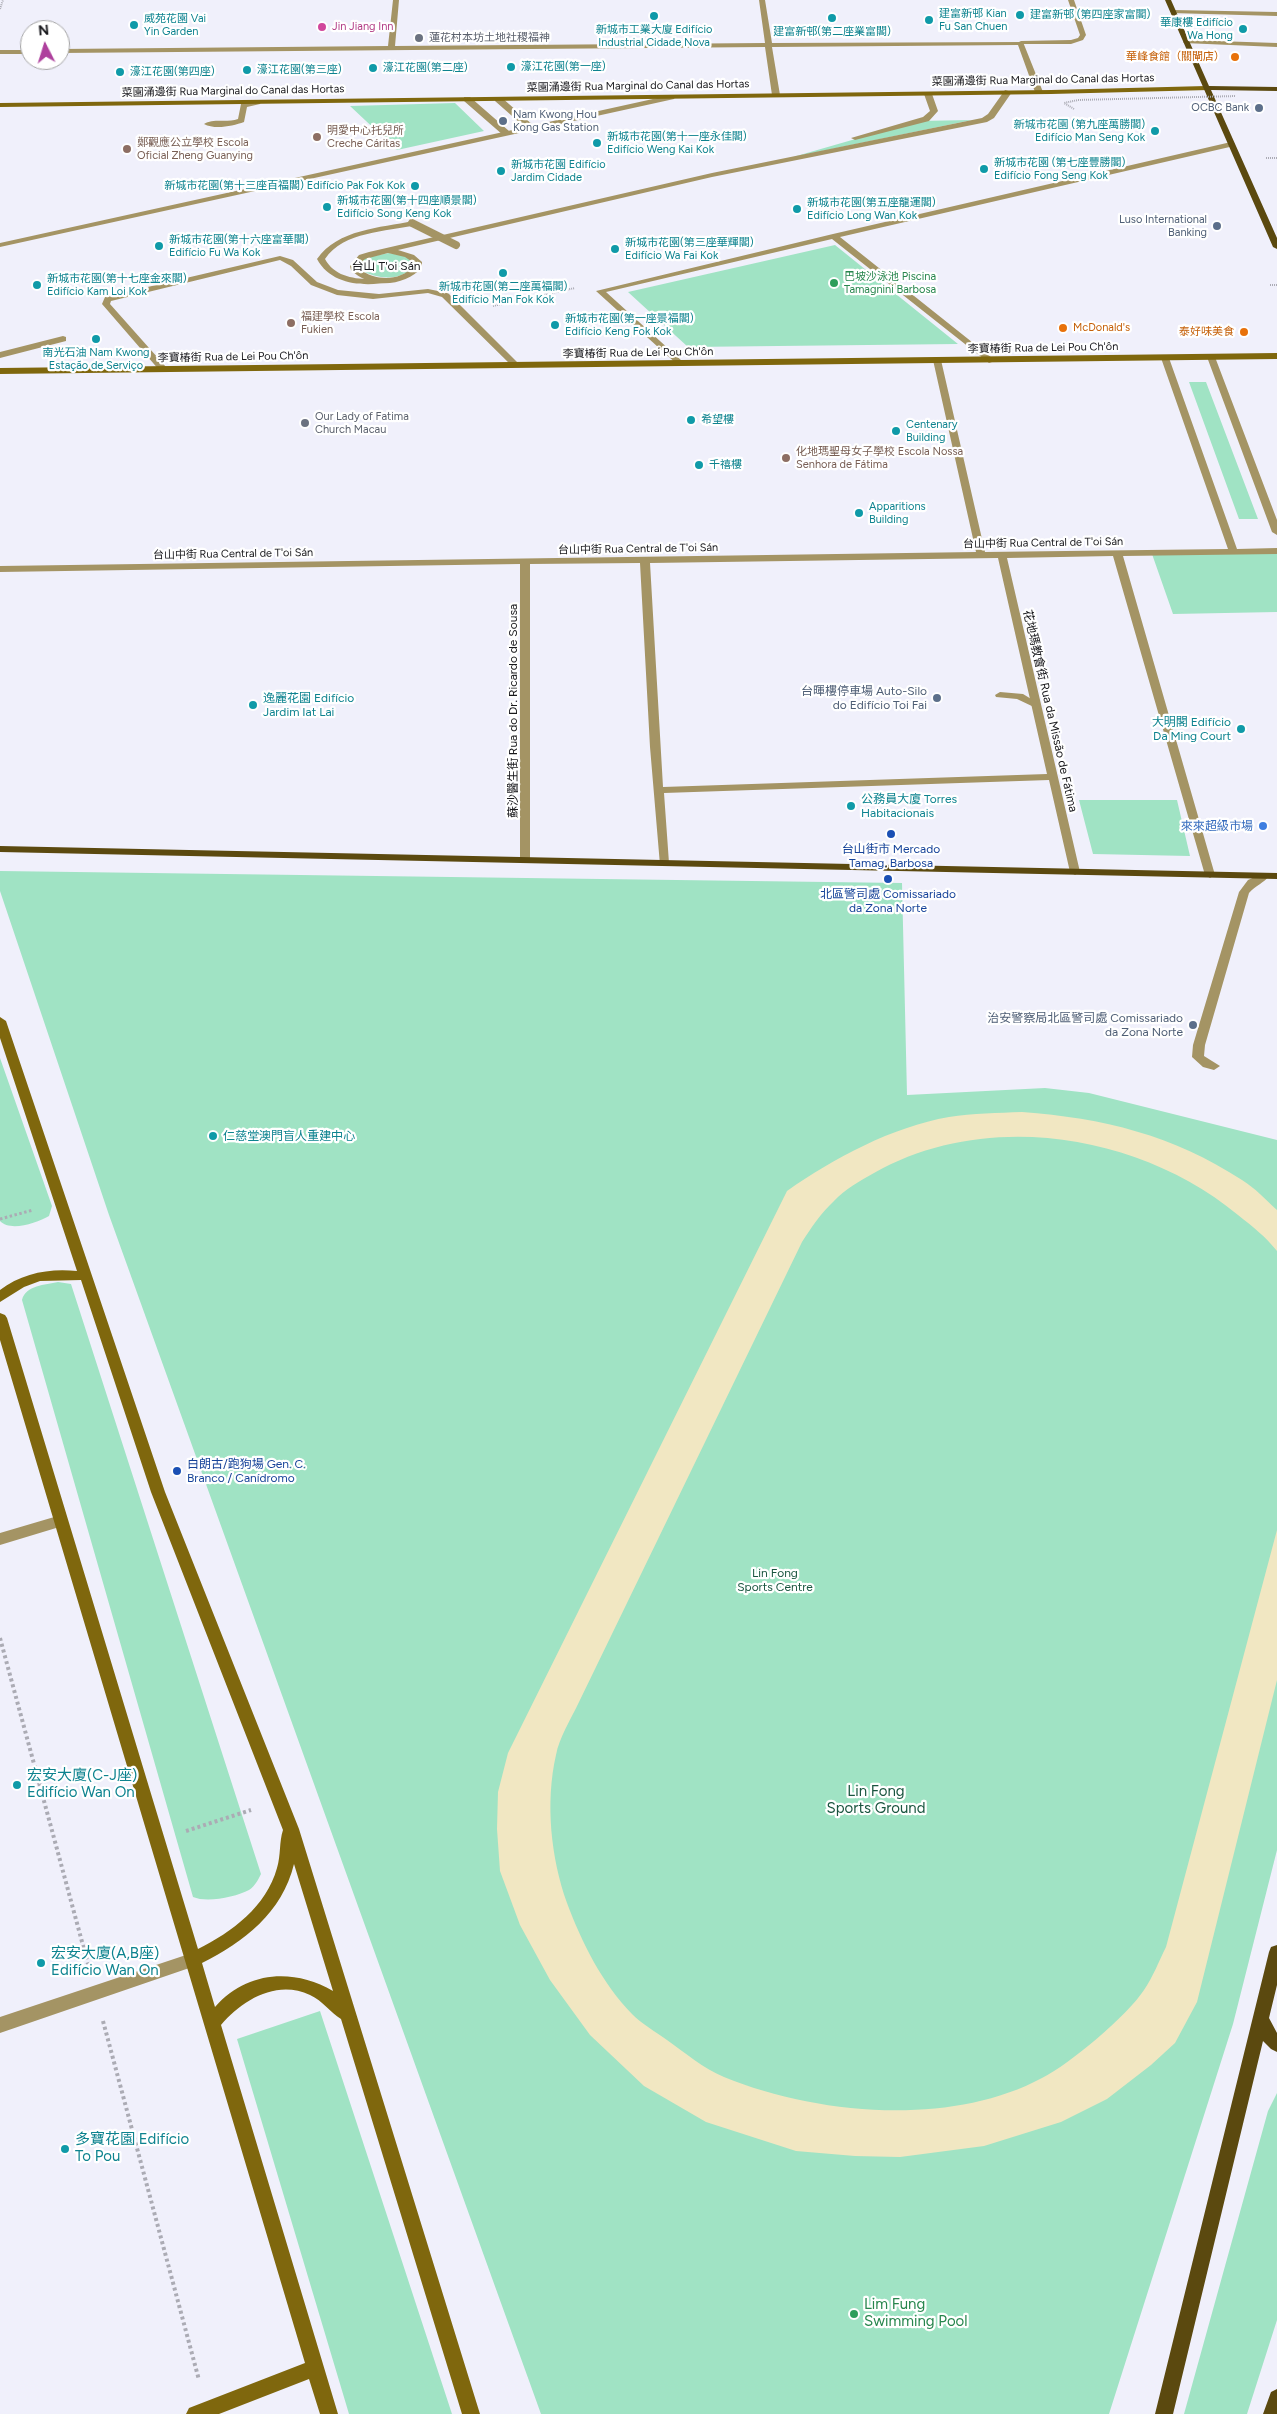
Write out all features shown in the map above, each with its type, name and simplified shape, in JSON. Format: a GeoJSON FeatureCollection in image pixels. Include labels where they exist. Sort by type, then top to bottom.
{"type":"FeatureCollection","features":[{"type":"Feature","properties":{"kind":"main road"},"geometry":{"type":"LineString","coordinates":[[1168,0],[1277,247]]}},
{"type":"Feature","properties":{"kind":"main road","name":"菜園涌邊街 Rua Marginal do Canal das Hortas"},"geometry":{"type":"LineString","coordinates":[[1206,88],[1277,88]]}},
{"type":"Feature","properties":{"kind":"main road"},"geometry":{"type":"LineString","coordinates":[[0,849],[1277,876]]}},
{"type":"Feature","properties":{"kind":"main road"},"geometry":{"type":"LineString","coordinates":[[1164,2414],[1277,1952]]}},
{"type":"Feature","properties":{"kind":"main road"},"geometry":{"type":"LineString","coordinates":[[1261,2018],[1270,2037],[1277,2044]]}},
{"type":"Feature","properties":{"kind":"main road"},"geometry":{"type":"LineString","coordinates":[[1272,2414],[1277,2398]]}},
{"type":"Feature","properties":{"kind":"street"},"geometry":{"type":"LineString","coordinates":[[391,48],[396,0]]}},
{"type":"Feature","properties":{"kind":"street"},"geometry":{"type":"LineString","coordinates":[[762,0],[776,95]]}},
{"type":"Feature","properties":{"kind":"street"},"geometry":{"type":"LineString","coordinates":[[70,52],[1071,42],[1081,40],[1083,34],[1070,0]]}},
{"type":"Feature","properties":{"kind":"street"},"geometry":{"type":"LineString","coordinates":[[1173,12],[1277,14]]}},
{"type":"Feature","properties":{"kind":"street"},"geometry":{"type":"LineString","coordinates":[[1186,42],[1277,45]]}},
{"type":"Feature","properties":{"kind":"street"},"geometry":{"type":"LineString","coordinates":[[1021,43],[1038,92]]}},
{"type":"Feature","properties":{"kind":"street"},"geometry":{"type":"LineString","coordinates":[[0,52],[20,52]]}},
{"type":"Feature","properties":{"kind":"street","name":"菜園涌邊街 Rua Marginal do Canal das Hortas"},"geometry":{"type":"LineString","coordinates":[[0,105],[928,94],[1206,88]]}},
{"type":"Feature","properties":{"kind":"street"},"geometry":{"type":"LineString","coordinates":[[409,293],[387,280],[366,277],[355,270],[354,266],[362,258],[378,252],[712,175],[984,120],[991,116],[1008,92]]}},
{"type":"Feature","properties":{"kind":"street"},"geometry":{"type":"LineString","coordinates":[[712,175],[926,119],[934,111],[928,94]]}},
{"type":"Feature","properties":{"kind":"street"},"geometry":{"type":"LineString","coordinates":[[0,245],[671,97]]}},
{"type":"Feature","properties":{"kind":"street"},"geometry":{"type":"LineString","coordinates":[[467,99],[506,133]]}},
{"type":"Feature","properties":{"kind":"street"},"geometry":{"type":"LineString","coordinates":[[498,99],[531,128]]}},
{"type":"Feature","properties":{"kind":"street"},"geometry":{"type":"LineString","coordinates":[[233,102],[244,106],[257,102]]}},
{"type":"Feature","properties":{"kind":"street"},"geometry":{"type":"LineString","coordinates":[[208,124],[232,124],[239,121],[244,106]]}},
{"type":"Feature","properties":{"kind":"street"},"geometry":{"type":"LineString","coordinates":[[679,363],[600,291],[1231,144]]}},
{"type":"Feature","properties":{"kind":"street"},"geometry":{"type":"LineString","coordinates":[[378,252],[407,254],[418,262],[415,272],[408,276],[387,280],[360,281],[331,273],[323,267],[321,259],[324,252],[332,244],[345,239],[412,223],[456,245]]}},
{"type":"Feature","properties":{"kind":"street"},"geometry":{"type":"LineString","coordinates":[[833,236],[989,360]]}},
{"type":"Feature","properties":{"kind":"street"},"geometry":{"type":"LineString","coordinates":[[163,369],[106,304],[108,299],[124,293],[280,258],[292,261],[309,280],[325,289],[346,294],[371,296],[424,290],[439,292],[516,365]]}},
{"type":"Feature","properties":{"kind":"street"},"geometry":{"type":"LineString","coordinates":[[0,354],[63,339]]}},
{"type":"Feature","properties":{"kind":"street","name":"李寶椿街 Rua de Lei Pou Ch'ôn"},"geometry":{"type":"LineString","coordinates":[[0,371],[1277,356]]}},
{"type":"Feature","properties":{"kind":"street"},"geometry":{"type":"LineString","coordinates":[[1210,357],[1277,532]]}},
{"type":"Feature","properties":{"kind":"street"},"geometry":{"type":"LineString","coordinates":[[1165,358],[1233,552]]}},
{"type":"Feature","properties":{"kind":"street"},"geometry":{"type":"LineString","coordinates":[[937,360],[981,555]]}},
{"type":"Feature","properties":{"kind":"street","name":"台山中街 Rua Central de T'oi Sán"},"geometry":{"type":"LineString","coordinates":[[0,569],[1277,551]]}},
{"type":"Feature","properties":{"kind":"street"},"geometry":{"type":"LineString","coordinates":[[1116,553],[1210,875]]}},
{"type":"Feature","properties":{"kind":"street","name":"花地瑪教會街 Rua da Missão de Fátima"},"geometry":{"type":"LineString","coordinates":[[1002,555],[1075,872]]}},
{"type":"Feature","properties":{"kind":"street"},"geometry":{"type":"LineString","coordinates":[[645,560],[664,863]]}},
{"type":"Feature","properties":{"kind":"street","name":"蘇沙醫生街 Rua do Dr. Ricardo de Sousa"},"geometry":{"type":"LineString","coordinates":[[524,860],[525,561]]}},
{"type":"Feature","properties":{"kind":"street"},"geometry":{"type":"LineString","coordinates":[[1031,684],[1028,689],[1018,694],[1000,695],[1019,696],[1036,705]]}},
{"type":"Feature","properties":{"kind":"street"},"geometry":{"type":"LineString","coordinates":[[658,790],[1053,777]]}},
{"type":"Feature","properties":{"kind":"street"},"geometry":{"type":"LineString","coordinates":[[1233,876],[1242,882],[1244,892]]}},
{"type":"Feature","properties":{"kind":"street"},"geometry":{"type":"LineString","coordinates":[[1214,1066],[1202,1062],[1198,1053],[1244,892],[1252,882],[1264,876]]}},
{"type":"Feature","properties":{"kind":"street"},"geometry":{"type":"LineString","coordinates":[[0,1021],[158,1492],[291,1829],[471,2414]]}},
{"type":"Feature","properties":{"kind":"street"},"geometry":{"type":"LineString","coordinates":[[0,1297],[27,1279],[46,1274],[86,1276]]}},
{"type":"Feature","properties":{"kind":"street"},"geometry":{"type":"LineString","coordinates":[[0,1318],[329,2414]]}},
{"type":"Feature","properties":{"kind":"street"},"geometry":{"type":"LineString","coordinates":[[0,1539],[61,1521]]}},
{"type":"Feature","properties":{"kind":"street"},"geometry":{"type":"LineString","coordinates":[[0,2025],[192,1960],[233,1939],[265,1909],[284,1873],[291,1829]]}},
{"type":"Feature","properties":{"kind":"street"},"geometry":{"type":"LineString","coordinates":[[212,2023],[223,2007],[244,1992],[268,1984],[292,1983],[316,1988],[335,2001],[350,2019]]}},
{"type":"Feature","properties":{"kind":"street"},"geometry":{"type":"LineString","coordinates":[[201,2412],[315,2368]]}},
{"type":"Feature","properties":{"kind":"path"},"geometry":{"type":"LineString","coordinates":[[0,9],[3,0]]}},
{"type":"Feature","properties":{"kind":"path"},"geometry":{"type":"LineString","coordinates":[[1074,109],[1064,103],[1078,100],[1236,96]]}},
{"type":"Feature","properties":{"kind":"path"},"geometry":{"type":"LineString","coordinates":[[1270,285],[1277,285]]}},
{"type":"Feature","properties":{"kind":"path"},"geometry":{"type":"LineString","coordinates":[[463,313],[583,286]]}},
{"type":"Feature","properties":{"kind":"path"},"geometry":{"type":"LineString","coordinates":[[0,1219],[61,1203]]}},
{"type":"Feature","properties":{"kind":"path"},"geometry":{"type":"LineString","coordinates":[[0,1638],[95,1993],[201,2412]]}},
{"type":"Feature","properties":{"kind":"path"},"geometry":{"type":"LineString","coordinates":[[156,1840],[279,1802]]}},
{"type":"Feature","properties":{"kind":"green space"},"geometry":{"type":"Polygon","coordinates":[[[455,103],[484,131],[397,150],[350,106],[455,103]]]}},
{"type":"Feature","properties":{"kind":"green space"},"geometry":{"type":"Polygon","coordinates":[[[972,120],[793,157],[918,121],[972,120]]]}},
{"type":"Feature","properties":{"kind":"green space"},"geometry":{"type":"Polygon","coordinates":[[[835,245],[958,344],[688,347],[628,292],[835,245]]]}},
{"type":"Feature","properties":{"kind":"green space"},"geometry":{"type":"Polygon","coordinates":[[[389,253],[406,256],[415,263],[415,267],[401,275],[388,278],[359,270],[357,266],[363,258],[389,253]]]}},
{"type":"Feature","properties":{"kind":"green space"},"geometry":{"type":"Polygon","coordinates":[[[1189,382],[1206,382],[1258,519],[1239,519],[1189,382]]]}},
{"type":"Feature","properties":{"kind":"green space"},"geometry":{"type":"Polygon","coordinates":[[[1277,553],[1277,612],[1173,614],[1152,554],[1277,553]]]}},
{"type":"Feature","properties":{"kind":"green space"},"geometry":{"type":"Polygon","coordinates":[[[1079,800],[1177,800],[1190,856],[1093,854],[1079,800]]]}},
{"type":"Feature","properties":{"kind":"green space","name":"Lin Fong Sports Centre"},"geometry":{"type":"Polygon","coordinates":[[[0,871],[902,883],[907,1095],[1045,1088],[1089,1093],[1277,1140],[1277,1850],[1233,2024],[1109,2414],[541,2414],[109,1215],[0,891],[0,871]]]}},
{"type":"Feature","properties":{"kind":"green space"},"geometry":{"type":"Polygon","coordinates":[[[0,1058],[52,1206],[49,1216],[31,1224],[10,1226],[0,1221],[0,1058]]]}},
{"type":"Feature","properties":{"kind":"green space"},"geometry":{"type":"Polygon","coordinates":[[[58,1282],[71,1284],[261,1874],[249,1890],[237,1895],[213,1899],[193,1897],[22,1300],[27,1291],[42,1285],[58,1282]]]}},
{"type":"Feature","properties":{"kind":"green space"},"geometry":{"type":"Polygon","coordinates":[[[320,2011],[452,2414],[349,2414],[237,2039],[320,2011]]]}},
{"type":"Feature","properties":{"kind":"green space"},"geometry":{"type":"Polygon","coordinates":[[[1277,2093],[1277,2320],[1247,2414],[1184,2414],[1268,2111],[1277,2093]]]}},
{"type":"Feature","properties":{"kind":"sand"},"geometry":{"type":"Polygon","coordinates":[[[1022,1112],[1081,1119],[1136,1131],[1190,1151],[1216,1164],[1247,1183],[1277,1210],[1277,1251],[1264,1236],[1199,1187],[1156,1165],[1110,1149],[1062,1140],[1013,1137],[965,1141],[918,1153],[874,1173],[838,1197],[802,1242],[560,1742],[556,1755],[551,1792],[551,1830],[561,1886],[579,1933],[602,1976],[632,2014],[694,2060],[724,2077],[761,2090],[800,2100],[841,2107],[884,2110],[926,2109],[967,2104],[1006,2094],[1054,2071],[1112,2026],[1136,2001],[1156,1969],[1166,1947],[1277,1530],[1277,1680],[1197,2002],[1175,2043],[1151,2065],[1107,2099],[1061,2122],[984,2146],[900,2157],[855,2156],[796,2151],[706,2122],[644,2086],[590,2035],[550,1980],[520,1925],[500,1871],[497,1829],[498,1792],[508,1753],[787,1191],[824,1167],[864,1145],[906,1128],[949,1117],[1022,1112]]]}},
{"type":"Feature","properties":{"kind":"place","name":"建富新邨 (第四座家富閣)"},"geometry":{"type":"Point","coordinates":[1020,15]}},
{"type":"Feature","properties":{"kind":"place","name":"新城市工業大廈 Edifício Industrial Cidade Nova"},"geometry":{"type":"Point","coordinates":[654,16]}},
{"type":"Feature","properties":{"kind":"place","name":"建富新邨(第二座業富閣)"},"geometry":{"type":"Point","coordinates":[832,18]}},
{"type":"Feature","properties":{"kind":"place","name":"建富新邨 Kian Fu San Chuen"},"geometry":{"type":"Point","coordinates":[929,20]}},
{"type":"Feature","properties":{"kind":"place","name":"威苑花園 Vai Yin Garden"},"geometry":{"type":"Point","coordinates":[134,25]}},
{"type":"Feature","properties":{"kind":"place","name":"Jin Jiang Inn"},"geometry":{"type":"Point","coordinates":[322,27]}},
{"type":"Feature","properties":{"kind":"place","name":"華康樓 Edifício Wa Hong"},"geometry":{"type":"Point","coordinates":[1243,29]}},
{"type":"Feature","properties":{"kind":"place","name":"蓮花村本坊土地社稷福神"},"geometry":{"type":"Point","coordinates":[419,38]}},
{"type":"Feature","properties":{"kind":"place","name":"華峰食館（關閘店）"},"geometry":{"type":"Point","coordinates":[1235,57]}},
{"type":"Feature","properties":{"kind":"place","name":"濠江花園(第一座)"},"geometry":{"type":"Point","coordinates":[511,67]}},
{"type":"Feature","properties":{"kind":"place","name":"濠江花園(第二座)"},"geometry":{"type":"Point","coordinates":[373,68]}},
{"type":"Feature","properties":{"kind":"place","name":"濠江花園(第三座)"},"geometry":{"type":"Point","coordinates":[247,70]}},
{"type":"Feature","properties":{"kind":"place","name":"濠江花園(第四座)"},"geometry":{"type":"Point","coordinates":[120,72]}},
{"type":"Feature","properties":{"kind":"place","name":"OCBC Bank"},"geometry":{"type":"Point","coordinates":[1259,108]}},
{"type":"Feature","properties":{"kind":"place","name":"Nam Kwong Hou Kong Gas Station"},"geometry":{"type":"Point","coordinates":[503,121]}},
{"type":"Feature","properties":{"kind":"place","name":"新城市花園 (第九座萬勝閣) Edifício Man Seng Kok"},"geometry":{"type":"Point","coordinates":[1155,131]}},
{"type":"Feature","properties":{"kind":"place","name":"明愛中心托兒所 Creche Cáritas"},"geometry":{"type":"Point","coordinates":[317,137]}},
{"type":"Feature","properties":{"kind":"place","name":"新城市花園(第十一座永佳閣) Edifício Weng Kai Kok"},"geometry":{"type":"Point","coordinates":[597,143]}},
{"type":"Feature","properties":{"kind":"place","name":"鄭觀應公立學校 Escola Oficial Zheng Guanying"},"geometry":{"type":"Point","coordinates":[127,149]}},
{"type":"Feature","properties":{"kind":"place","name":"新城市花園 (第七座豐勝閣) Edifício Fong Seng Kok"},"geometry":{"type":"Point","coordinates":[984,169]}},
{"type":"Feature","properties":{"kind":"place","name":"新城市花園 Edifício Jardim Cidade"},"geometry":{"type":"Point","coordinates":[501,171]}},
{"type":"Feature","properties":{"kind":"place","name":"新城市花園(第十三座百福閣) Edifício Pak Fok Kok"},"geometry":{"type":"Point","coordinates":[415,186]}},
{"type":"Feature","properties":{"kind":"place","name":"新城市花園(第十四座順景閣) Edifício Song Keng Kok"},"geometry":{"type":"Point","coordinates":[327,207]}},
{"type":"Feature","properties":{"kind":"place","name":"新城市花園(第五座龍運閣) Edifício Long Wan Kok"},"geometry":{"type":"Point","coordinates":[797,209]}},
{"type":"Feature","properties":{"kind":"place","name":"Luso International Banking"},"geometry":{"type":"Point","coordinates":[1217,226]}},
{"type":"Feature","properties":{"kind":"place","name":"新城市花園(第十六座富華閣) Edifício Fu Wa Kok"},"geometry":{"type":"Point","coordinates":[159,246]}},
{"type":"Feature","properties":{"kind":"place","name":"新城市花園(第三座華輝閣) Edifício Wa Fai Kok"},"geometry":{"type":"Point","coordinates":[615,249]}},
{"type":"Feature","properties":{"kind":"place","name":"新城市花園(第二座萬福閣) Edifício Man Fok Kok"},"geometry":{"type":"Point","coordinates":[503,273]}},
{"type":"Feature","properties":{"kind":"place","name":"巴坡沙泳池 Piscina Tamagnini Barbosa"},"geometry":{"type":"Point","coordinates":[834,283]}},
{"type":"Feature","properties":{"kind":"place","name":"新城市花園(第十七座金來閣) Edifício Kam Loi Kok"},"geometry":{"type":"Point","coordinates":[37,285]}},
{"type":"Feature","properties":{"kind":"place","name":"福建學校 Escola Fukien"},"geometry":{"type":"Point","coordinates":[291,323]}},
{"type":"Feature","properties":{"kind":"place","name":"新城市花園(第一座景福閣) Edifício Keng Fok Kok"},"geometry":{"type":"Point","coordinates":[555,325]}},
{"type":"Feature","properties":{"kind":"place","name":"McDonald's"},"geometry":{"type":"Point","coordinates":[1063,328]}},
{"type":"Feature","properties":{"kind":"place","name":"泰好味美食"},"geometry":{"type":"Point","coordinates":[1244,332]}},
{"type":"Feature","properties":{"kind":"place","name":"南光石油 Nam Kwong Estação de Serviço"},"geometry":{"type":"Point","coordinates":[96,339]}},
{"type":"Feature","properties":{"kind":"place","name":"希望樓"},"geometry":{"type":"Point","coordinates":[691,420]}},
{"type":"Feature","properties":{"kind":"place","name":"Our Lady of Fatima Church Macau"},"geometry":{"type":"Point","coordinates":[305,423]}},
{"type":"Feature","properties":{"kind":"place","name":"Centenary Building"},"geometry":{"type":"Point","coordinates":[896,431]}},
{"type":"Feature","properties":{"kind":"place","name":"化地瑪聖母女子學校 Escola Nossa Senhora de Fátima"},"geometry":{"type":"Point","coordinates":[786,458]}},
{"type":"Feature","properties":{"kind":"place","name":"千禧樓"},"geometry":{"type":"Point","coordinates":[699,465]}},
{"type":"Feature","properties":{"kind":"place","name":"Apparitions Building"},"geometry":{"type":"Point","coordinates":[859,513]}},
{"type":"Feature","properties":{"kind":"place","name":"台暉樓停車場 Auto-Silo do Edifício Toi Fai"},"geometry":{"type":"Point","coordinates":[937,698]}},
{"type":"Feature","properties":{"kind":"place","name":"逸麗花園 Edifício Jardim Iat Lai"},"geometry":{"type":"Point","coordinates":[253,705]}},
{"type":"Feature","properties":{"kind":"place","name":"大明閣 Edifício Da Ming Court"},"geometry":{"type":"Point","coordinates":[1241,729]}},
{"type":"Feature","properties":{"kind":"place","name":"公務員大廈 Torres Habitacionais"},"geometry":{"type":"Point","coordinates":[851,806]}},
{"type":"Feature","properties":{"kind":"place","name":"來來超級市場"},"geometry":{"type":"Point","coordinates":[1263,826]}},
{"type":"Feature","properties":{"kind":"place","name":"台山街市 Mercado Tamag. Barbosa"},"geometry":{"type":"Point","coordinates":[891,834]}},
{"type":"Feature","properties":{"kind":"place","name":"北區警司處 Comissariado da Zona Norte"},"geometry":{"type":"Point","coordinates":[888,879]}},
{"type":"Feature","properties":{"kind":"place","name":"治安警察局北區警司處 Comissariado da Zona Norte"},"geometry":{"type":"Point","coordinates":[1193,1025]}},
{"type":"Feature","properties":{"kind":"place","name":"仁慈堂澳門盲人重建中心"},"geometry":{"type":"Point","coordinates":[213,1136]}},
{"type":"Feature","properties":{"kind":"place","name":"白朗古/跑狗場 Gen. C. Branco / Canídromo"},"geometry":{"type":"Point","coordinates":[177,1471]}},
{"type":"Feature","properties":{"kind":"place","name":"宏安大廈(C-J座) Edifício Wan On"},"geometry":{"type":"Point","coordinates":[17,1785]}},
{"type":"Feature","properties":{"kind":"place","name":"宏安大廈(A,B座) Edifício Wan On"},"geometry":{"type":"Point","coordinates":[41,1963]}},
{"type":"Feature","properties":{"kind":"place","name":"多寶花園 Edifício To Pou"},"geometry":{"type":"Point","coordinates":[65,2149]}},
{"type":"Feature","properties":{"kind":"place","name":"Lim Fung Swimming Pool"},"geometry":{"type":"Point","coordinates":[854,2314]}},
{"type":"Feature","properties":{"kind":"district","name":"台山 T'oi Sán"},"geometry":{"type":"Point","coordinates":[386,266]}},
{"type":"Feature","properties":{"kind":"park label","name":"Lin Fong Sports Ground"},"geometry":{"type":"Point","coordinates":[876,1800]}}]}
